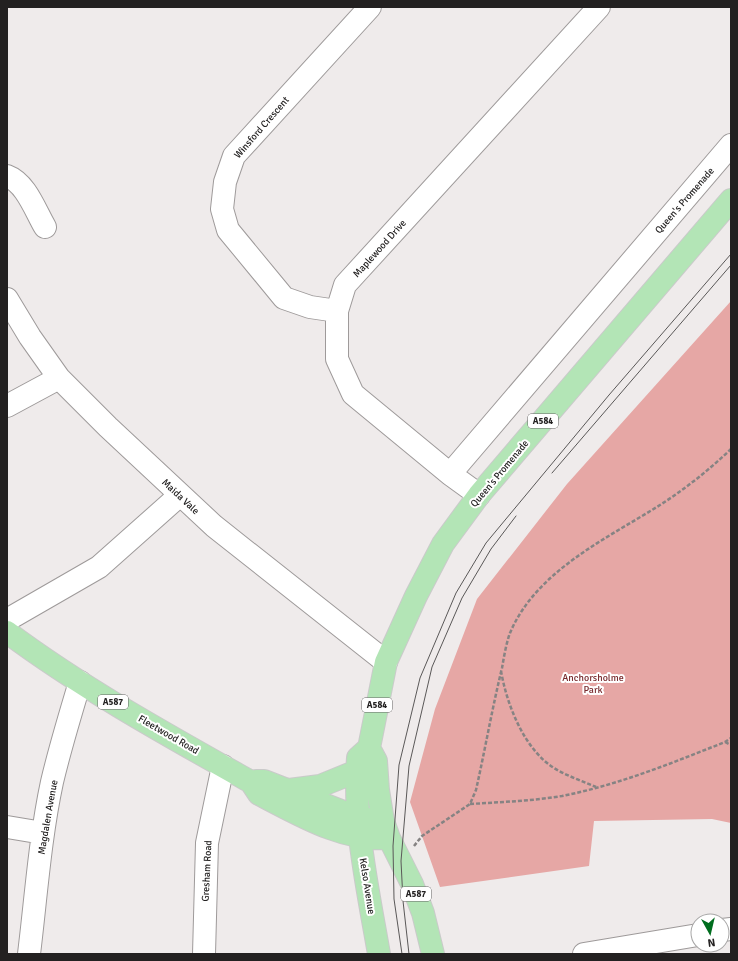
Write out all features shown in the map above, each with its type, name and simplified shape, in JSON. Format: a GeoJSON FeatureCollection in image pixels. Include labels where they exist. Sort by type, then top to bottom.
{"type":"FeatureCollection","features":[{"type":"Feature","properties":{"kind":"main road","name":"Queen's Promenade"},"geometry":{"type":"LineString","coordinates":[[359,827],[357,772],[358,758],[369,748],[386,662],[416,596],[443,544],[479,495],[731,200]]}},
{"type":"Feature","properties":{"kind":"main road","name":"Fleetwood Road"},"geometry":{"type":"LineString","coordinates":[[7,632],[80,682],[251,782],[259,794],[331,828],[359,827]]}},
{"type":"Feature","properties":{"kind":"main road"},"geometry":{"type":"LineString","coordinates":[[359,827],[386,829],[378,790],[376,760],[369,748]]}},
{"type":"Feature","properties":{"kind":"main road"},"geometry":{"type":"LineString","coordinates":[[286,790],[320,786],[357,772]]}},
{"type":"Feature","properties":{"kind":"main road","name":"Fleetwood Road"},"geometry":{"type":"LineString","coordinates":[[251,782],[264,781],[286,790],[359,827]]}},
{"type":"Feature","properties":{"kind":"main road","name":"Kelso Avenue"},"geometry":{"type":"LineString","coordinates":[[359,827],[379,954]]}},
{"type":"Feature","properties":{"kind":"main road","name":"A587"},"geometry":{"type":"LineString","coordinates":[[386,829],[423,913],[433,954]]}},
{"type":"Feature","properties":{"kind":"street","name":"Winsford Crescent"},"geometry":{"type":"LineString","coordinates":[[337,310],[310,308],[284,298],[228,230],[222,209],[225,182],[234,156],[370,7]]}},
{"type":"Feature","properties":{"kind":"street","name":"Maplewood Drive"},"geometry":{"type":"LineString","coordinates":[[479,495],[450,474],[353,394],[337,359],[337,310],[345,285],[599,7]]}},
{"type":"Feature","properties":{"kind":"street","name":"Queen's Promenade"},"geometry":{"type":"LineString","coordinates":[[450,474],[731,145]]}},
{"type":"Feature","properties":{"kind":"street"},"geometry":{"type":"LineString","coordinates":[[7,176],[12,178],[22,187],[45,226]]}},
{"type":"Feature","properties":{"kind":"street","name":"Maida Vale"},"geometry":{"type":"LineString","coordinates":[[7,299],[30,337],[59,378],[108,427],[214,526],[386,662]]}},
{"type":"Feature","properties":{"kind":"street"},"geometry":{"type":"LineString","coordinates":[[7,406],[59,378]]}},
{"type":"Feature","properties":{"kind":"street"},"geometry":{"type":"LineString","coordinates":[[7,620],[99,567],[180,495]]}},
{"type":"Feature","properties":{"kind":"street","name":"Magdalen Avenue"},"geometry":{"type":"LineString","coordinates":[[29,954],[43,833],[62,744],[80,682]]}},
{"type":"Feature","properties":{"kind":"street","name":"Gresham Road"},"geometry":{"type":"LineString","coordinates":[[204,954],[207,844],[223,766]]}},
{"type":"Feature","properties":{"kind":"street"},"geometry":{"type":"LineString","coordinates":[[7,828],[43,833]]}},
{"type":"Feature","properties":{"kind":"street"},"geometry":{"type":"LineString","coordinates":[[584,954],[690,936]]}},
{"type":"Feature","properties":{"kind":"path"},"geometry":{"type":"LineString","coordinates":[[470,804],[476,790],[510,634],[525,606],[556,573],[584,551],[660,505],[696,480],[731,449]]}},
{"type":"Feature","properties":{"kind":"path"},"geometry":{"type":"LineString","coordinates":[[501,670],[511,706],[522,730],[534,748],[553,768],[596,787]]}},
{"type":"Feature","properties":{"kind":"path"},"geometry":{"type":"LineString","coordinates":[[401,861],[422,836],[470,804],[562,796],[675,762],[725,742],[731,738]]}},
{"type":"Feature","properties":{"kind":"path"},"geometry":{"type":"LineString","coordinates":[[725,742],[731,745]]}},
{"type":"Feature","properties":{"kind":"green space","name":"Anchorsholme Park"},"geometry":{"type":"Polygon","coordinates":[[[731,301],[731,823],[712,819],[594,821],[589,866],[440,887],[410,802],[435,709],[477,599],[567,484],[731,301]]]}},
{"type":"Feature","properties":{"kind":"tram line"},"geometry":{"type":"LineString","coordinates":[[402,954],[394,899],[393,846],[399,765],[420,678],[456,593],[486,543],[609,395],[731,254]]}},
{"type":"Feature","properties":{"kind":"tram line"},"geometry":{"type":"LineString","coordinates":[[552,473],[731,265]]}},
{"type":"Feature","properties":{"kind":"tram line"},"geometry":{"type":"LineString","coordinates":[[409,954],[403,901],[401,861],[409,766],[432,667],[462,598],[491,549],[516,516]]}}]}
